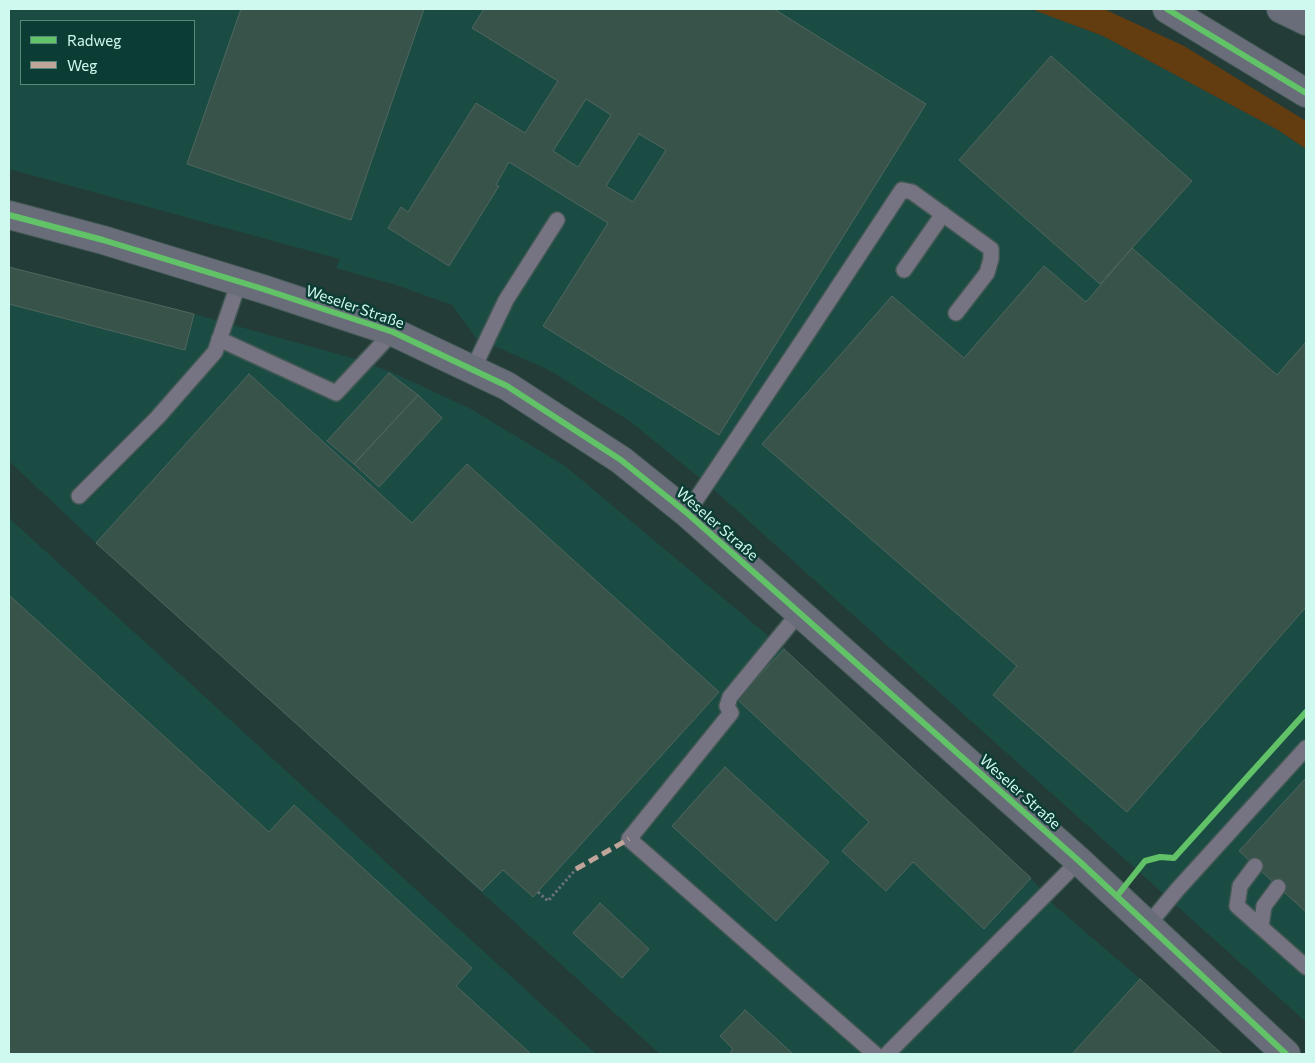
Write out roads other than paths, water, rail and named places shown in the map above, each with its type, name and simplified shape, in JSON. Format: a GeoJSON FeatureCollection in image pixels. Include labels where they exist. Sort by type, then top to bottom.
{"type":"FeatureCollection","features":[{"type":"Feature","properties":{"kind":"main road"},"geometry":{"type":"LineString","coordinates":[[1167,9],[1306,93]]}},
{"type":"Feature","properties":{"kind":"main road"},"geometry":{"type":"LineString","coordinates":[[1281,9],[1306,21]]}},
{"type":"Feature","properties":{"kind":"main road","name":"Weseler Straße"},"geometry":{"type":"LineString","coordinates":[[9,215],[104,240],[393,332],[507,386],[621,460],[687,513],[1079,861],[1286,1054]]}},
{"type":"Feature","properties":{"kind":"lane"},"geometry":{"type":"LineString","coordinates":[[687,513],[902,190],[912,192],[991,249],[991,259],[987,273],[956,313]]}},
{"type":"Feature","properties":{"kind":"lane"},"geometry":{"type":"LineString","coordinates":[[904,270],[943,214]]}},
{"type":"Feature","properties":{"kind":"lane"},"geometry":{"type":"LineString","coordinates":[[473,369],[506,300],[557,220]]}},
{"type":"Feature","properties":{"kind":"lane"},"geometry":{"type":"LineString","coordinates":[[79,496],[157,418],[215,352],[239,282]]}},
{"type":"Feature","properties":{"kind":"lane"},"geometry":{"type":"LineString","coordinates":[[219,339],[336,393],[393,332]]}},
{"type":"Feature","properties":{"kind":"lane"},"geometry":{"type":"LineString","coordinates":[[799,613],[730,697],[727,706],[731,713],[629,839],[875,1054]]}},
{"type":"Feature","properties":{"kind":"lane"},"geometry":{"type":"LineString","coordinates":[[1148,925],[1177,890],[1306,748]]}},
{"type":"Feature","properties":{"kind":"lane"},"geometry":{"type":"LineString","coordinates":[[887,1054],[1079,861]]}},
{"type":"Feature","properties":{"kind":"lane"},"geometry":{"type":"LineString","coordinates":[[1255,866],[1240,886],[1237,906],[1306,967]]}},
{"type":"Feature","properties":{"kind":"lane"},"geometry":{"type":"LineString","coordinates":[[1261,928],[1264,906],[1278,887]]}}]}
